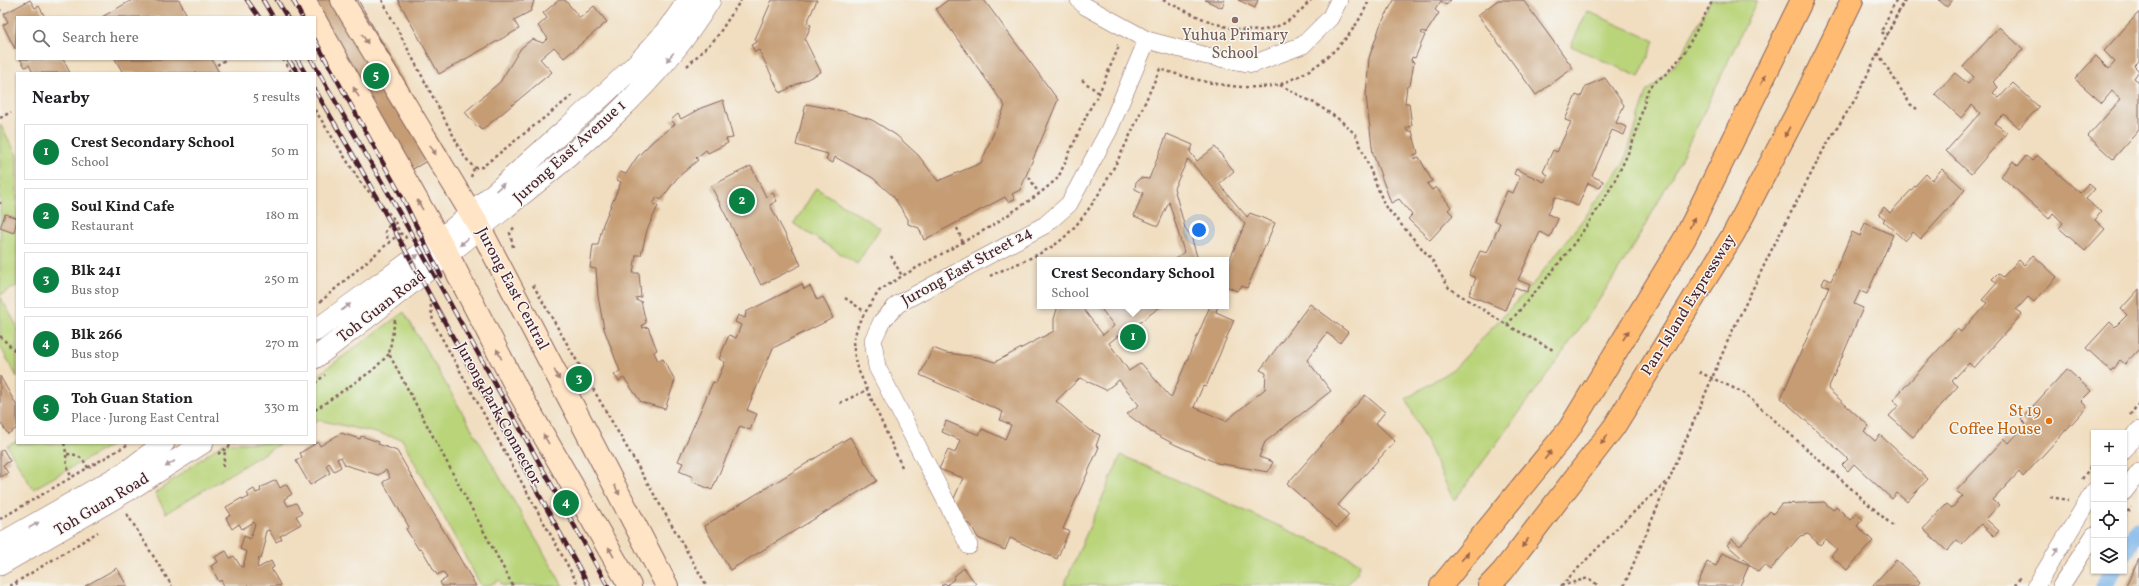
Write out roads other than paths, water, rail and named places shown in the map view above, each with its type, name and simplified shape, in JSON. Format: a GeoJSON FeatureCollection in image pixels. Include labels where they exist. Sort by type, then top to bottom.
{"type":"FeatureCollection","features":[{"type":"Feature","properties":{"kind":"highway"},"geometry":{"type":"LineString","coordinates":[[1441,586],[1570,429],[1685,238],[1802,0]]}},
{"type":"Feature","properties":{"kind":"highway","name":"Pan-Island Expressway"},"geometry":{"type":"LineString","coordinates":[[1489,586],[1503,571],[1614,427],[1734,233],[1805,97],[1852,0]]}},
{"type":"Feature","properties":{"kind":"highway"},"geometry":{"type":"LineString","coordinates":[[1805,97],[1827,73],[1866,0]]}},
{"type":"Feature","properties":{"kind":"main road"},"geometry":{"type":"LineString","coordinates":[[304,0],[312,16]]}},
{"type":"Feature","properties":{"kind":"main road","name":"Jurong East Central"},"geometry":{"type":"LineString","coordinates":[[342,0],[476,221],[667,586]]}},
{"type":"Feature","properties":{"kind":"main road"},"geometry":{"type":"LineString","coordinates":[[316,22],[444,247],[517,388],[630,586]]}},
{"type":"Feature","properties":{"kind":"street","name":"Jurong East Avenue 1"},"geometry":{"type":"LineString","coordinates":[[476,221],[652,48],[679,15],[688,0]]}},
{"type":"Feature","properties":{"kind":"street","name":"Jurong East Avenue 1"},"geometry":{"type":"LineString","coordinates":[[444,247],[476,221],[568,158],[609,121],[667,60],[694,26],[710,0]]}},
{"type":"Feature","properties":{"kind":"street"},"geometry":{"type":"LineString","coordinates":[[1079,0],[1085,6],[1147,40],[1207,56],[1253,64],[1303,45],[1330,18],[1339,0]]}},
{"type":"Feature","properties":{"kind":"street","name":"Jurong East Street 24"},"geometry":{"type":"LineString","coordinates":[[970,546],[877,367],[872,340],[882,321],[898,304],[1045,225],[1070,204],[1109,130],[1147,40]]}},
{"type":"Feature","properties":{"kind":"street","name":"Toh Guan Road"},"geometry":{"type":"LineString","coordinates":[[316,329],[444,247]]}},
{"type":"Feature","properties":{"kind":"street","name":"Toh Guan Road"},"geometry":{"type":"LineString","coordinates":[[316,357],[444,247]]}},
{"type":"Feature","properties":{"kind":"street"},"geometry":{"type":"LineString","coordinates":[[2127,447],[2139,430]]}},
{"type":"Feature","properties":{"kind":"street","name":"Toh Guan Road"},"geometry":{"type":"LineString","coordinates":[[0,544],[127,471],[163,444]]}},
{"type":"Feature","properties":{"kind":"street","name":"Toh Guan Road"},"geometry":{"type":"LineString","coordinates":[[0,565],[134,487],[201,444]]}},
{"type":"Feature","properties":{"kind":"street"},"geometry":{"type":"LineString","coordinates":[[2127,488],[2139,472]]}},
{"type":"Feature","properties":{"kind":"street"},"geometry":{"type":"LineString","coordinates":[[2036,586],[2091,496]]}},
{"type":"Feature","properties":{"kind":"street"},"geometry":{"type":"LineString","coordinates":[[2061,586],[2092,538]]}},
{"type":"Feature","properties":{"kind":"waterway"},"geometry":{"type":"LineString","coordinates":[[2127,548],[2139,530]]}},
{"type":"Feature","properties":{"kind":"waterway"},"geometry":{"type":"LineString","coordinates":[[2104,586],[2111,574]]}},
{"type":"Feature","properties":{"kind":"railway"},"geometry":{"type":"LineString","coordinates":[[247,0],[258,16]]}},
{"type":"Feature","properties":{"kind":"railway"},"geometry":{"type":"LineString","coordinates":[[263,0],[272,16]]}},
{"type":"Feature","properties":{"kind":"railway"},"geometry":{"type":"LineString","coordinates":[[277,0],[286,16]]}},
{"type":"Feature","properties":{"kind":"railway"},"geometry":{"type":"LineString","coordinates":[[293,0],[301,16]]}},
{"type":"Feature","properties":{"kind":"railway"},"geometry":{"type":"LineString","coordinates":[[316,42],[403,199],[441,276]]}},
{"type":"Feature","properties":{"kind":"railway"},"geometry":{"type":"LineString","coordinates":[[289,60],[297,72]]}},
{"type":"Feature","properties":{"kind":"railway"},"geometry":{"type":"LineString","coordinates":[[298,60],[304,72]]}},
{"type":"Feature","properties":{"kind":"railway"},"geometry":{"type":"LineString","coordinates":[[312,60],[394,203],[608,586]]}},
{"type":"Feature","properties":{"kind":"railway"},"geometry":{"type":"LineString","coordinates":[[316,92],[356,160],[589,586]]}},
{"type":"Feature","properties":{"kind":"place","name":"Yuhua Primary School"},"geometry":{"type":"Point","coordinates":[1235,20]}},
{"type":"Feature","properties":{"kind":"place","name":"Toh Guan Station"},"geometry":{"type":"Point","coordinates":[376,76]}},
{"type":"Feature","properties":{"kind":"place","name":"Soul Kind Cafe"},"geometry":{"type":"Point","coordinates":[742,201]}},
{"type":"Feature","properties":{"kind":"place","name":"Crest Secondary School"},"geometry":{"type":"Point","coordinates":[1133,337]}},
{"type":"Feature","properties":{"kind":"place","name":"Blk 241"},"geometry":{"type":"Point","coordinates":[579,379]}},
{"type":"Feature","properties":{"kind":"place","name":"St 19 Coffee House"},"geometry":{"type":"Point","coordinates":[2049,421]}},
{"type":"Feature","properties":{"kind":"place","name":"Blk 266"},"geometry":{"type":"Point","coordinates":[566,503]}}]}
